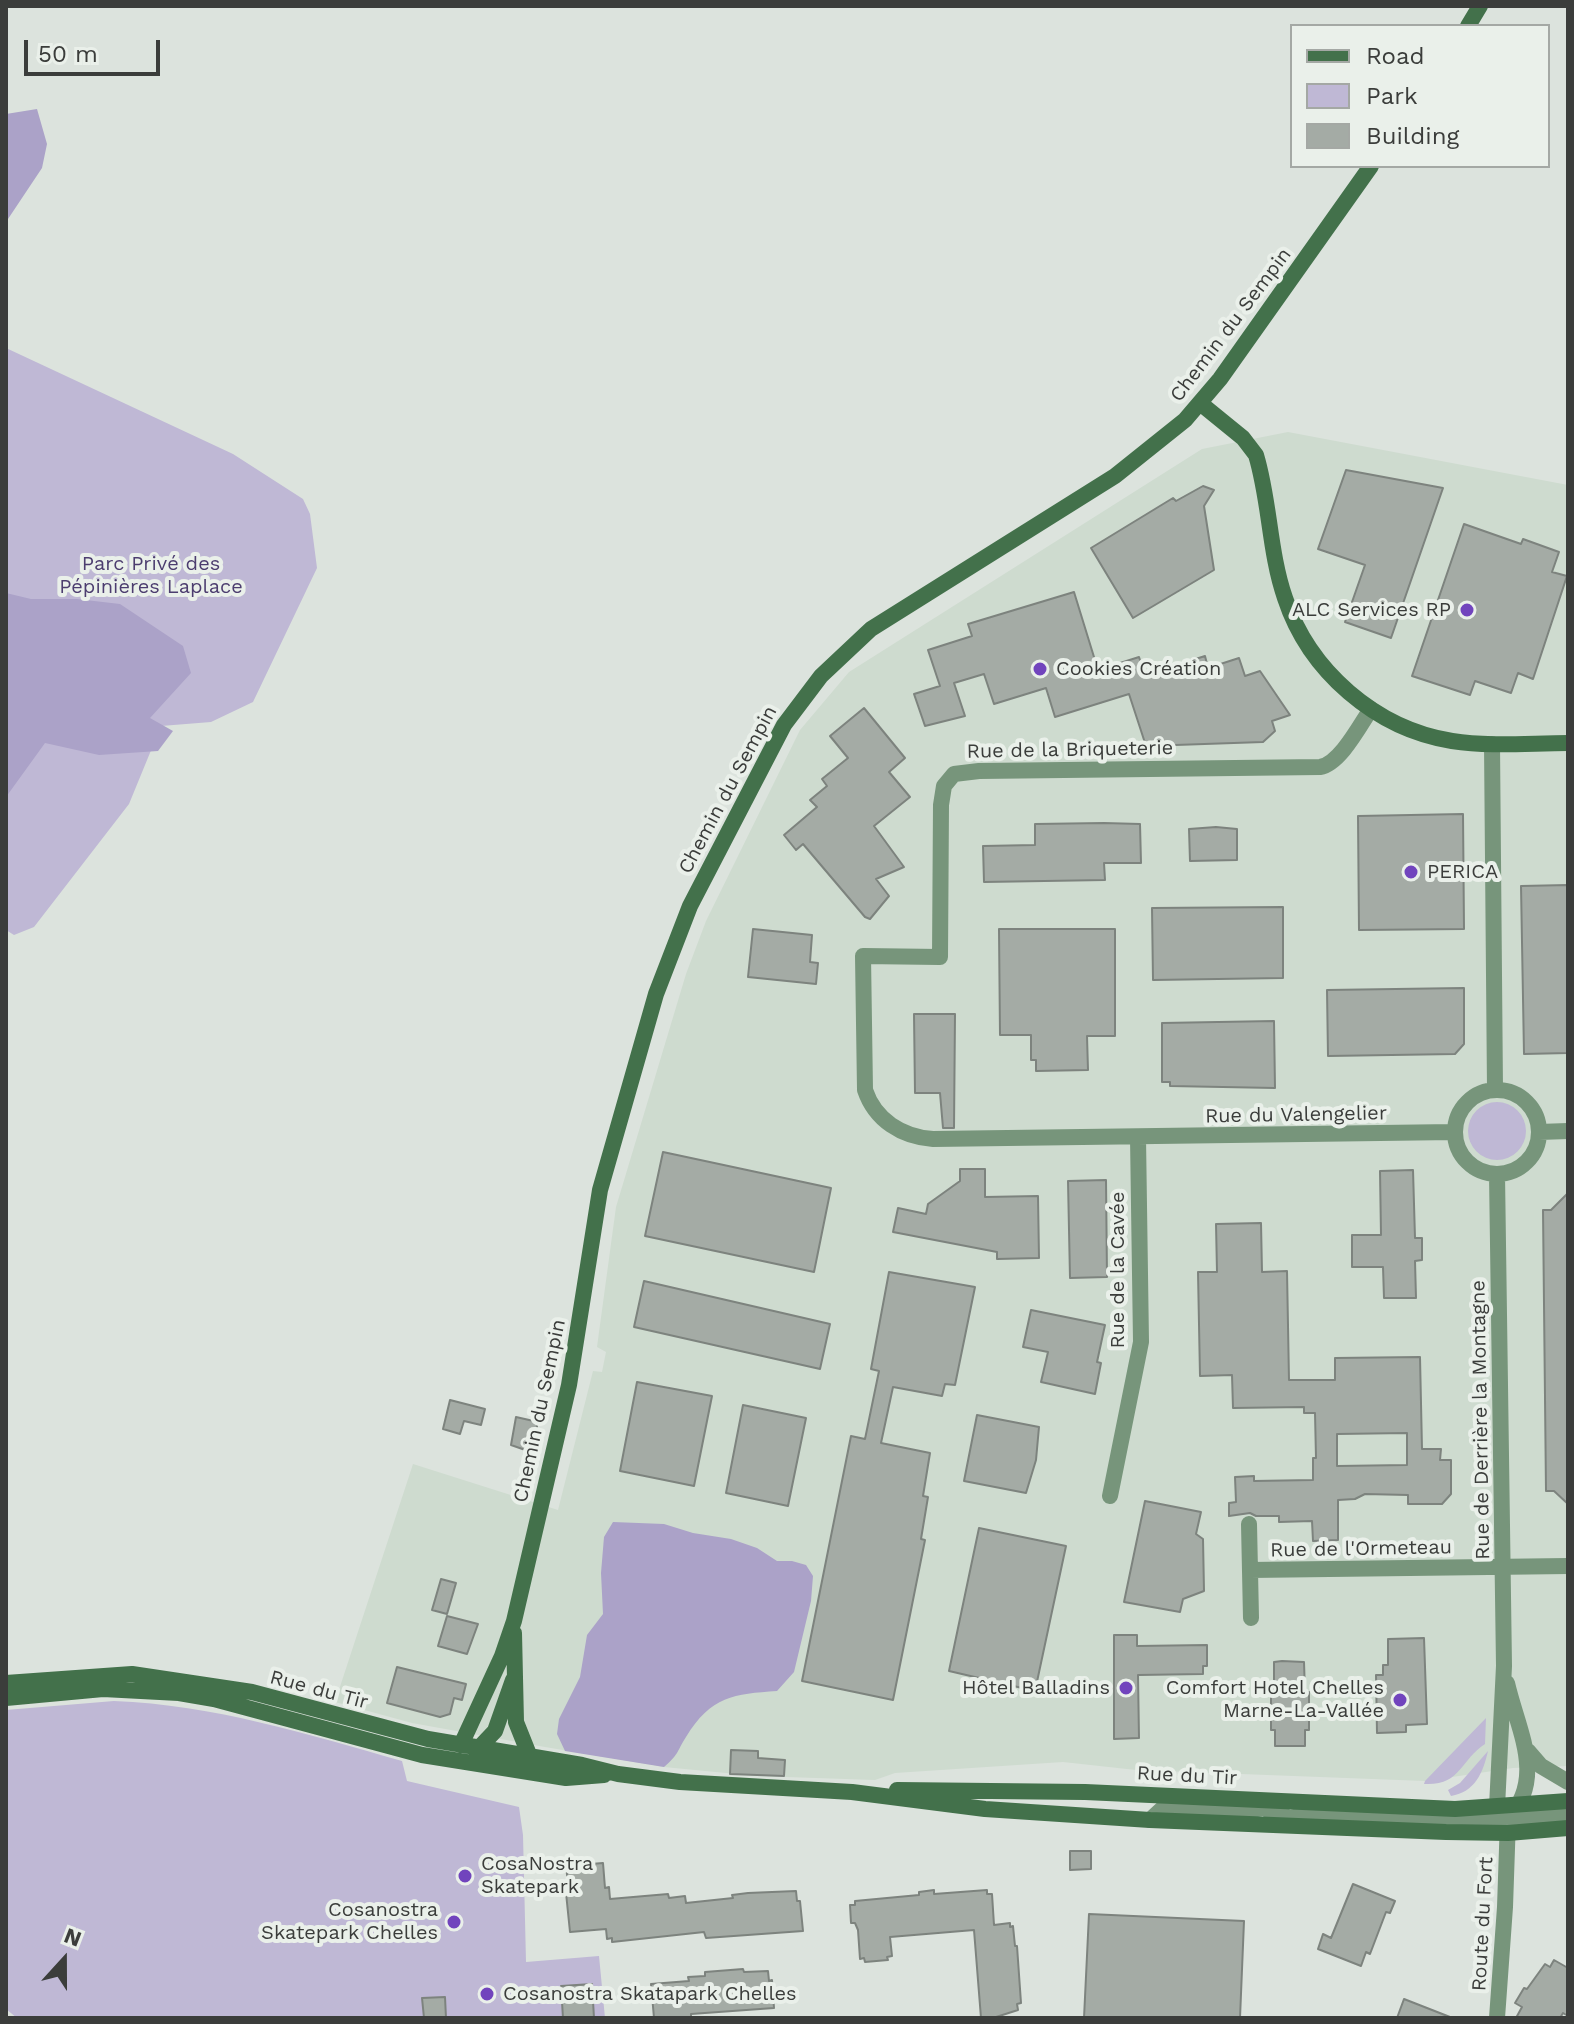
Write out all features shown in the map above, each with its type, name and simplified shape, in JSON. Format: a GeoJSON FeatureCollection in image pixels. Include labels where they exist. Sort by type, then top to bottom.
{"type":"FeatureCollection","features":[{"type":"Feature","properties":{"kind":"main road"},"geometry":{"type":"LineString","coordinates":[[1469,24],[1480,6]]}},
{"type":"Feature","properties":{"kind":"main road","name":"Chemin du Sempin"},"geometry":{"type":"LineString","coordinates":[[461,1745],[502,1656],[514,1621],[569,1385],[600,1190],[656,994],[690,906],[772,746],[806,693],[851,645],[893,614],[1125,470],[1162,441],[1200,403],[1370,168]]}},
{"type":"Feature","properties":{"kind":"main road"},"geometry":{"type":"LineString","coordinates":[[1200,403],[1243,438],[1256,455],[1281,586],[1302,637],[1335,680],[1371,709],[1399,725],[1431,737],[1492,744],[1568,743]]}},
{"type":"Feature","properties":{"kind":"main road","name":"Chemin du Sempin"},"geometry":{"type":"LineString","coordinates":[[514,1621],[516,1722],[530,1757]]}},
{"type":"Feature","properties":{"kind":"main road","name":"Rue du Tir"},"geometry":{"type":"LineString","coordinates":[[6,1683],[132,1674],[252,1692],[396,1732],[618,1774],[710,1785],[852,1792],[985,1809],[1253,1823],[1504,1820],[1520,1806],[1568,1801]]}},
{"type":"Feature","properties":{"kind":"main road","name":"Chemin du Sempin"},"geometry":{"type":"LineString","coordinates":[[480,1748],[495,1731],[513,1680]]}},
{"type":"Feature","properties":{"kind":"main road","name":"Rue du Tir"},"geometry":{"type":"LineString","coordinates":[[6,1698],[103,1689],[179,1693],[214,1699],[405,1751],[566,1778],[618,1774]]}},
{"type":"Feature","properties":{"kind":"main road"},"geometry":{"type":"LineString","coordinates":[[291,1721],[352,1730],[468,1755],[480,1748]]}},
{"type":"Feature","properties":{"kind":"main road","name":"Rue du Tir"},"geometry":{"type":"LineString","coordinates":[[852,1792],[911,1789],[1085,1792],[1455,1809],[1504,1820],[1568,1828]]}},
{"type":"Feature","properties":{"kind":"street","name":"Rue de la Briqueterie"},"geometry":{"type":"LineString","coordinates":[[1138,1137],[922,1138],[890,1125],[869,1104],[865,1090],[863,956],[940,957],[941,805],[944,786],[954,774],[969,771],[1320,767],[1338,756],[1371,709]]}},
{"type":"Feature","properties":{"kind":"street"},"geometry":{"type":"LineString","coordinates":[[1492,744],[1495,1090]]}},
{"type":"Feature","properties":{"kind":"street"},"geometry":{"type":"LineString","coordinates":[[1495,1090],[1515,1094],[1526,1102],[1534,1112],[1539,1132],[1535,1149],[1525,1164],[1497,1174],[1483,1172],[1470,1165],[1457,1147],[1454,1132],[1457,1117],[1466,1103],[1480,1094],[1495,1090]]}},
{"type":"Feature","properties":{"kind":"street"},"geometry":{"type":"LineString","coordinates":[[1539,1132],[1568,1131]]}},
{"type":"Feature","properties":{"kind":"street","name":"Rue du Valengelier"},"geometry":{"type":"LineString","coordinates":[[1138,1137],[1454,1132]]}},
{"type":"Feature","properties":{"kind":"street","name":"Rue de la Cavée"},"geometry":{"type":"LineString","coordinates":[[1110,1496],[1141,1342],[1138,1137]]}},
{"type":"Feature","properties":{"kind":"street","name":"Rue de Derrière la Montagne"},"geometry":{"type":"LineString","coordinates":[[1497,1174],[1504,1820]]}},
{"type":"Feature","properties":{"kind":"street","name":"Rue de l'Ormeteau"},"geometry":{"type":"LineString","coordinates":[[1249,1524],[1251,1618]]}},
{"type":"Feature","properties":{"kind":"street","name":"Rue de l'Ormeteau"},"geometry":{"type":"LineString","coordinates":[[1250,1570],[1568,1566]]}},
{"type":"Feature","properties":{"kind":"street","name":"Rue de Derrière la Montagne"},"geometry":{"type":"LineString","coordinates":[[1504,1666],[1528,1751],[1528,1777],[1520,1806]]}},
{"type":"Feature","properties":{"kind":"street"},"geometry":{"type":"LineString","coordinates":[[1528,1751],[1541,1766],[1568,1782]]}},
{"type":"Feature","properties":{"kind":"street"},"geometry":{"type":"LineString","coordinates":[[1150,1820],[1164,1807],[1250,1810],[1304,1802]]}},
{"type":"Feature","properties":{"kind":"street","name":"Rue du Tir"},"geometry":{"type":"LineString","coordinates":[[1504,1820],[1568,1813]]}},
{"type":"Feature","properties":{"kind":"street","name":"Route du Fort"},"geometry":{"type":"LineString","coordinates":[[1497,2018],[1504,1820]]}},
{"type":"Feature","properties":{"kind":"shaded area"},"geometry":{"type":"Polygon","coordinates":[[[37,109],[47,144],[42,168],[6,222],[6,114],[37,109]]]}},
{"type":"Feature","properties":{"kind":"shaded area"},"geometry":{"type":"Polygon","coordinates":[[[1288,432],[1568,485],[1568,1766],[1513,1768],[1425,1781],[1136,1770],[1063,1762],[895,1773],[875,1780],[757,1776],[664,1767],[545,1747],[412,1723],[335,1702],[413,1464],[558,1510],[593,1371],[602,1372],[606,1352],[597,1347],[616,1207],[686,974],[706,921],[800,730],[849,672],[1202,449],[1288,432]]]}},
{"type":"Feature","properties":{"kind":"shaded area"},"geometry":{"type":"Polygon","coordinates":[[[6,593],[31,599],[77,599],[120,604],[183,646],[191,673],[150,718],[173,731],[158,751],[99,755],[45,743],[6,797],[6,593]]]}},
{"type":"Feature","properties":{"kind":"shaded area"},"geometry":{"type":"Polygon","coordinates":[[[613,1522],[664,1524],[693,1533],[731,1539],[757,1548],[777,1561],[806,1565],[813,1576],[811,1601],[794,1672],[777,1691],[736,1696],[714,1705],[695,1723],[675,1756],[664,1767],[565,1751],[557,1734],[559,1719],[580,1677],[587,1635],[603,1614],[601,1573],[604,1537],[613,1522]]]}},
{"type":"Feature","properties":{"kind":"green space","name":"Parc Privé des Pépinières Laplace"},"geometry":{"type":"Polygon","coordinates":[[[6,348],[233,454],[303,499],[310,514],[317,568],[253,702],[211,722],[161,726],[129,804],[34,927],[14,935],[6,930],[6,348]]]}},
{"type":"Feature","properties":{"kind":"green space"},"geometry":{"type":"Polygon","coordinates":[[[1497,1102],[1518,1110],[1526,1131],[1518,1152],[1497,1160],[1476,1152],[1468,1131],[1476,1110],[1497,1102]]]}},
{"type":"Feature","properties":{"kind":"green space"},"geometry":{"type":"Polygon","coordinates":[[[114,1701],[188,1708],[295,1731],[402,1761],[407,1781],[519,1807],[523,1835],[526,1962],[599,1956],[605,2018],[17,2018],[6,2009],[6,1710],[114,1701]]]}},
{"type":"Feature","properties":{"kind":"green space"},"geometry":{"type":"Polygon","coordinates":[[[1486,1718],[1485,1744],[1446,1781],[1424,1784],[1425,1781],[1486,1718]]]}},
{"type":"Feature","properties":{"kind":"green space"},"geometry":{"type":"Polygon","coordinates":[[[1488,1751],[1477,1780],[1466,1790],[1451,1796],[1448,1790],[1460,1783],[1488,1751]]]}},
{"type":"Feature","properties":{"kind":"building"},"geometry":{"type":"Polygon","coordinates":[[[1346,470],[1443,488],[1391,638],[1345,622],[1365,565],[1318,549],[1346,470]]]}},
{"type":"Feature","properties":{"kind":"building"},"geometry":{"type":"Polygon","coordinates":[[[1203,486],[1214,490],[1204,506],[1214,570],[1133,618],[1091,548],[1173,498],[1176,501],[1203,486]]]}},
{"type":"Feature","properties":{"kind":"building"},"geometry":{"type":"Polygon","coordinates":[[[1464,524],[1521,544],[1523,539],[1559,552],[1552,572],[1567,576],[1533,679],[1518,673],[1511,693],[1475,681],[1470,695],[1412,676],[1464,524]]]}},
{"type":"Feature","properties":{"kind":"building","name":"Cookies Création"},"geometry":{"type":"Polygon","coordinates":[[[1074,592],[1098,670],[1139,657],[1145,675],[1205,656],[1208,668],[1239,658],[1245,676],[1260,671],[1290,715],[1272,721],[1275,731],[1263,742],[1146,746],[1129,694],[1055,717],[1046,688],[994,704],[984,674],[954,683],[965,716],[925,726],[914,694],[940,686],[928,650],[972,636],[968,624],[1074,592]]]}},
{"type":"Feature","properties":{"kind":"building"},"geometry":{"type":"Polygon","coordinates":[[[864,708],[905,758],[889,772],[910,797],[874,826],[904,867],[876,879],[889,896],[870,919],[803,844],[796,850],[784,835],[817,807],[810,800],[827,786],[822,779],[848,758],[830,736],[864,708]]]}},
{"type":"Feature","properties":{"kind":"building","name":"PERICA"},"geometry":{"type":"Polygon","coordinates":[[[1463,814],[1464,929],[1359,930],[1358,816],[1463,814]]]}},
{"type":"Feature","properties":{"kind":"building"},"geometry":{"type":"Polygon","coordinates":[[[1035,824],[1140,824],[1141,863],[1104,863],[1105,880],[984,882],[983,846],[1035,845],[1035,824]]]}},
{"type":"Feature","properties":{"kind":"building"},"geometry":{"type":"Polygon","coordinates":[[[1189,829],[1237,829],[1237,860],[1190,861],[1189,829]]]}},
{"type":"Feature","properties":{"kind":"building"},"geometry":{"type":"Polygon","coordinates":[[[1568,885],[1568,1053],[1524,1054],[1521,886],[1568,885]]]}},
{"type":"Feature","properties":{"kind":"building"},"geometry":{"type":"Polygon","coordinates":[[[1283,907],[1283,978],[1153,980],[1152,908],[1283,907]]]}},
{"type":"Feature","properties":{"kind":"building"},"geometry":{"type":"Polygon","coordinates":[[[753,929],[812,935],[810,962],[818,963],[816,984],[748,977],[753,929]]]}},
{"type":"Feature","properties":{"kind":"building"},"geometry":{"type":"Polygon","coordinates":[[[999,929],[1115,929],[1115,1036],[1087,1036],[1088,1070],[1036,1071],[1036,1060],[1031,1060],[1031,1035],[1000,1035],[999,929]]]}},
{"type":"Feature","properties":{"kind":"building"},"geometry":{"type":"Polygon","coordinates":[[[1464,988],[1464,1044],[1455,1054],[1328,1056],[1327,990],[1464,988]]]}},
{"type":"Feature","properties":{"kind":"building"},"geometry":{"type":"Polygon","coordinates":[[[914,1014],[955,1014],[954,1128],[943,1128],[940,1093],[915,1093],[914,1014]]]}},
{"type":"Feature","properties":{"kind":"building"},"geometry":{"type":"Polygon","coordinates":[[[1274,1021],[1275,1088],[1170,1086],[1170,1082],[1162,1082],[1162,1023],[1274,1021]]]}},
{"type":"Feature","properties":{"kind":"building"},"geometry":{"type":"Polygon","coordinates":[[[663,1152],[831,1188],[814,1272],[645,1236],[663,1152]]]}},
{"type":"Feature","properties":{"kind":"building"},"geometry":{"type":"Polygon","coordinates":[[[960,1169],[985,1169],[985,1197],[1038,1196],[1039,1258],[997,1259],[997,1252],[893,1232],[898,1208],[926,1214],[928,1204],[960,1181],[960,1169]]]}},
{"type":"Feature","properties":{"kind":"building"},"geometry":{"type":"Polygon","coordinates":[[[1413,1170],[1415,1238],[1422,1238],[1422,1260],[1415,1261],[1416,1298],[1384,1298],[1383,1267],[1352,1267],[1352,1235],[1381,1235],[1380,1171],[1413,1170]]]}},
{"type":"Feature","properties":{"kind":"building"},"geometry":{"type":"Polygon","coordinates":[[[1106,1180],[1107,1277],[1070,1278],[1068,1181],[1106,1180]]]}},
{"type":"Feature","properties":{"kind":"building"},"geometry":{"type":"Polygon","coordinates":[[[1568,1193],[1568,1504],[1554,1491],[1546,1491],[1543,1210],[1551,1210],[1568,1193]]]}},
{"type":"Feature","properties":{"kind":"building"},"geometry":{"type":"Polygon","coordinates":[[[1261,1223],[1262,1272],[1287,1271],[1289,1380],[1335,1380],[1335,1358],[1420,1357],[1422,1449],[1441,1449],[1440,1460],[1451,1460],[1451,1494],[1442,1504],[1408,1504],[1408,1495],[1365,1494],[1355,1499],[1338,1500],[1338,1540],[1313,1541],[1312,1521],[1279,1522],[1279,1516],[1250,1513],[1229,1516],[1229,1503],[1236,1502],[1235,1477],[1254,1476],[1254,1481],[1313,1480],[1315,1413],[1304,1413],[1304,1407],[1233,1408],[1232,1375],[1200,1376],[1198,1272],[1217,1272],[1216,1224],[1261,1223]],[[1407,1433],[1337,1434],[1337,1466],[1407,1465],[1407,1433]]]}},
{"type":"Feature","properties":{"kind":"building"},"geometry":{"type":"Polygon","coordinates":[[[889,1272],[975,1287],[955,1385],[945,1384],[942,1396],[893,1387],[881,1443],[930,1453],[923,1496],[928,1497],[921,1539],[925,1540],[893,1700],[802,1681],[851,1436],[865,1439],[879,1371],[871,1369],[889,1272]]]}},
{"type":"Feature","properties":{"kind":"building"},"geometry":{"type":"Polygon","coordinates":[[[644,1281],[830,1324],[820,1369],[634,1327],[644,1281]]]}},
{"type":"Feature","properties":{"kind":"building"},"geometry":{"type":"Polygon","coordinates":[[[1031,1310],[1105,1325],[1097,1362],[1101,1363],[1095,1394],[1041,1382],[1048,1352],[1023,1347],[1031,1310]]]}},
{"type":"Feature","properties":{"kind":"building"},"geometry":{"type":"Polygon","coordinates":[[[637,1382],[712,1396],[694,1486],[620,1471],[637,1382]]]}},
{"type":"Feature","properties":{"kind":"building"},"geometry":{"type":"Polygon","coordinates":[[[450,1400],[485,1409],[481,1425],[464,1421],[460,1434],[443,1429],[450,1400]]]}},
{"type":"Feature","properties":{"kind":"building"},"geometry":{"type":"Polygon","coordinates":[[[743,1405],[806,1418],[788,1506],[726,1493],[743,1405]]]}},
{"type":"Feature","properties":{"kind":"building"},"geometry":{"type":"Polygon","coordinates":[[[977,1415],[1039,1427],[1036,1460],[1026,1493],[964,1481],[977,1415]]]}},
{"type":"Feature","properties":{"kind":"building"},"geometry":{"type":"Polygon","coordinates":[[[516,1417],[538,1422],[531,1452],[511,1445],[516,1417]]]}},
{"type":"Feature","properties":{"kind":"building"},"geometry":{"type":"Polygon","coordinates":[[[1145,1501],[1201,1512],[1196,1534],[1203,1539],[1204,1591],[1183,1599],[1180,1612],[1124,1602],[1145,1501]]]}},
{"type":"Feature","properties":{"kind":"building"},"geometry":{"type":"Polygon","coordinates":[[[979,1528],[1066,1546],[1035,1691],[949,1671],[979,1528]]]}},
{"type":"Feature","properties":{"kind":"building"},"geometry":{"type":"Polygon","coordinates":[[[441,1579],[456,1583],[447,1614],[432,1610],[441,1579]]]}},
{"type":"Feature","properties":{"kind":"building"},"geometry":{"type":"Polygon","coordinates":[[[447,1616],[478,1624],[467,1654],[438,1646],[447,1616]]]}},
{"type":"Feature","properties":{"kind":"building"},"geometry":{"type":"Polygon","coordinates":[[[1114,1635],[1137,1635],[1137,1646],[1207,1645],[1207,1666],[1203,1666],[1203,1674],[1138,1675],[1139,1738],[1114,1739],[1114,1635]]]}},
{"type":"Feature","properties":{"kind":"building","name":"Comfort Hotel Chelles Marne-La-Vallée"},"geometry":{"type":"Polygon","coordinates":[[[1424,1638],[1427,1724],[1406,1725],[1406,1732],[1377,1733],[1376,1675],[1383,1675],[1383,1665],[1388,1665],[1388,1639],[1424,1638]]]}},
{"type":"Feature","properties":{"kind":"building"},"geometry":{"type":"Polygon","coordinates":[[[1274,1662],[1304,1662],[1305,1692],[1309,1692],[1309,1730],[1305,1730],[1305,1746],[1275,1746],[1275,1730],[1271,1730],[1271,1693],[1274,1693],[1274,1662]]]}},
{"type":"Feature","properties":{"kind":"building"},"geometry":{"type":"Polygon","coordinates":[[[397,1667],[466,1684],[462,1700],[454,1698],[450,1714],[440,1717],[387,1703],[397,1667]]]}},
{"type":"Feature","properties":{"kind":"building"},"geometry":{"type":"Polygon","coordinates":[[[731,1750],[758,1751],[758,1758],[785,1760],[784,1776],[730,1774],[731,1750]]]}},
{"type":"Feature","properties":{"kind":"building"},"geometry":{"type":"Polygon","coordinates":[[[1070,1851],[1091,1851],[1091,1869],[1070,1870],[1070,1851]]]}},
{"type":"Feature","properties":{"kind":"building"},"geometry":{"type":"Polygon","coordinates":[[[603,1863],[605,1888],[609,1887],[610,1899],[668,1894],[669,1898],[685,1896],[686,1903],[733,1898],[732,1895],[748,1893],[796,1891],[803,1931],[706,1938],[704,1932],[612,1942],[612,1938],[607,1939],[606,1929],[570,1932],[566,1866],[603,1863]]]}},
{"type":"Feature","properties":{"kind":"building"},"geometry":{"type":"Polygon","coordinates":[[[1353,1884],[1395,1901],[1390,1913],[1386,1912],[1370,1954],[1366,1952],[1361,1966],[1318,1949],[1323,1934],[1331,1938],[1353,1884]]]}},
{"type":"Feature","properties":{"kind":"building"},"geometry":{"type":"Polygon","coordinates":[[[934,1890],[934,1894],[987,1890],[987,1894],[992,1894],[994,1925],[1010,1923],[1010,1927],[1013,1926],[1021,2003],[1017,2004],[1018,2010],[993,2018],[981,2018],[974,1930],[890,1937],[892,1956],[887,1957],[888,1960],[865,1962],[864,1958],[860,1959],[858,1930],[855,1923],[851,1923],[850,1905],[855,1905],[855,1901],[919,1895],[919,1892],[934,1890]]]}},
{"type":"Feature","properties":{"kind":"building"},"geometry":{"type":"Polygon","coordinates":[[[1089,1914],[1244,1921],[1240,2018],[1084,2018],[1089,1914]]]}},
{"type":"Feature","properties":{"kind":"building"},"geometry":{"type":"Polygon","coordinates":[[[1554,1960],[1568,1968],[1568,2016],[1563,2013],[1560,2018],[1516,2018],[1522,2007],[1515,2003],[1524,1988],[1527,1989],[1545,1964],[1550,1967],[1554,1960]]]}},
{"type":"Feature","properties":{"kind":"building"},"geometry":{"type":"Polygon","coordinates":[[[743,1969],[744,1972],[768,1971],[769,1981],[772,1980],[774,2008],[691,2014],[691,2018],[654,2018],[651,1984],[689,1981],[688,1977],[705,1976],[705,1972],[743,1969]]]}},
{"type":"Feature","properties":{"kind":"building"},"geometry":{"type":"Polygon","coordinates":[[[592,1984],[594,2018],[563,2018],[561,1986],[592,1984]]]}},
{"type":"Feature","properties":{"kind":"building","name":"Cosanostra Skatepark Chelles"},"geometry":{"type":"Polygon","coordinates":[[[445,1997],[446,2018],[424,2018],[422,1998],[445,1997]]]}},
{"type":"Feature","properties":{"kind":"building"},"geometry":{"type":"Polygon","coordinates":[[[1404,1999],[1450,2017],[1450,2018],[1397,2018],[1404,1999]]]}},
{"type":"Feature","properties":{"kind":"place","name":"ALC Services RP"},"geometry":{"type":"Point","coordinates":[1467,610]}},
{"type":"Feature","properties":{"kind":"place","name":"Cookies Création"},"geometry":{"type":"Point","coordinates":[1040,669]}},
{"type":"Feature","properties":{"kind":"place","name":"PERICA"},"geometry":{"type":"Point","coordinates":[1411,872]}},
{"type":"Feature","properties":{"kind":"place","name":"Hôtel Balladins"},"geometry":{"type":"Point","coordinates":[1126,1688]}},
{"type":"Feature","properties":{"kind":"place","name":"Comfort Hotel Chelles Marne-La-Vallée"},"geometry":{"type":"Point","coordinates":[1400,1700]}},
{"type":"Feature","properties":{"kind":"place","name":"CosaNostra Skatepark"},"geometry":{"type":"Point","coordinates":[465,1876]}},
{"type":"Feature","properties":{"kind":"place","name":"Cosanostra Skatepark Chelles"},"geometry":{"type":"Point","coordinates":[454,1922]}},
{"type":"Feature","properties":{"kind":"place","name":"Cosanostra Skatapark Chelles"},"geometry":{"type":"Point","coordinates":[487,1994]}}]}
